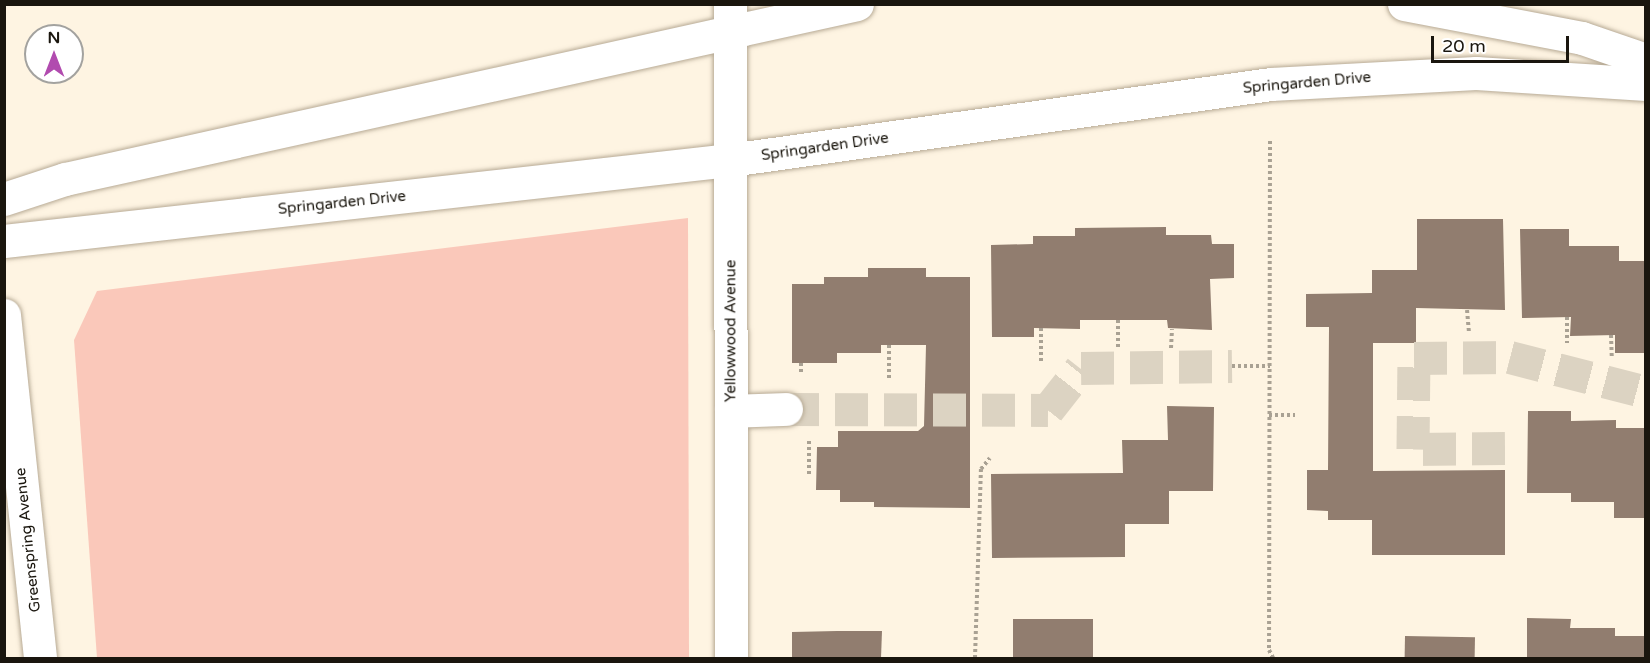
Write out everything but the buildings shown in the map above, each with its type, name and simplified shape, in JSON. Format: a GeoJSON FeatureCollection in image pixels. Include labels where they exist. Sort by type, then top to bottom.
{"type":"FeatureCollection","features":[{"type":"Feature","properties":{"kind":"street"},"geometry":{"type":"LineString","coordinates":[[4,199],[66,179],[730,18],[856,4]]}},
{"type":"Feature","properties":{"kind":"street"},"geometry":{"type":"LineString","coordinates":[[1404,4],[1478,15],[1582,38],[1646,60]]}},
{"type":"Feature","properties":{"kind":"street","name":"Yellowwood Avenue"},"geometry":{"type":"LineString","coordinates":[[730,18],[732,658]]}},
{"type":"Feature","properties":{"kind":"street","name":"Springarden Drive"},"geometry":{"type":"LineString","coordinates":[[4,241],[730,160],[1271,84],[1476,73],[1646,84]]}},
{"type":"Feature","properties":{"kind":"street","name":"Greenspring Avenue"},"geometry":{"type":"LineString","coordinates":[[4,315],[39,658]]}},
{"type":"Feature","properties":{"kind":"street"},"geometry":{"type":"LineString","coordinates":[[731,411],[786,409]]}},
{"type":"Feature","properties":{"kind":"path"},"geometry":{"type":"LineString","coordinates":[[1270,141],[1269,651],[1273,658]]}},
{"type":"Feature","properties":{"kind":"path"},"geometry":{"type":"LineString","coordinates":[[1467,310],[1468,334]]}},
{"type":"Feature","properties":{"kind":"path"},"geometry":{"type":"LineString","coordinates":[[1567,317],[1567,343]]}},
{"type":"Feature","properties":{"kind":"path"},"geometry":{"type":"LineString","coordinates":[[1118,320],[1118,347]]}},
{"type":"Feature","properties":{"kind":"path"},"geometry":{"type":"LineString","coordinates":[[1041,328],[1041,364]]}},
{"type":"Feature","properties":{"kind":"path"},"geometry":{"type":"LineString","coordinates":[[1171,348],[1172,329]]}},
{"type":"Feature","properties":{"kind":"path"},"geometry":{"type":"LineString","coordinates":[[1611,335],[1612,359]]}},
{"type":"Feature","properties":{"kind":"path"},"geometry":{"type":"LineString","coordinates":[[889,345],[889,380]]}},
{"type":"Feature","properties":{"kind":"path"},"geometry":{"type":"LineString","coordinates":[[1232,366],[1270,366]]}},
{"type":"Feature","properties":{"kind":"path"},"geometry":{"type":"LineString","coordinates":[[1269,415],[1295,415]]}},
{"type":"Feature","properties":{"kind":"path"},"geometry":{"type":"LineString","coordinates":[[809,431],[809,477]]}},
{"type":"Feature","properties":{"kind":"path"},"geometry":{"type":"LineString","coordinates":[[975,658],[981,469],[990,458]]}},
{"type":"Feature","properties":{"kind":"shaded area"},"geometry":{"type":"Polygon","coordinates":[[[688,218],[689,658],[97,658],[74,340],[97,291],[688,218]]]}},
{"type":"Feature","properties":{"kind":"tunnel"},"geometry":{"type":"LineString","coordinates":[[1505,448],[1413,449],[1414,358],[1510,357],[1646,392]]}},
{"type":"Feature","properties":{"kind":"tunnel"},"geometry":{"type":"LineString","coordinates":[[786,409],[1048,410],[1081,368],[1232,366]]}}]}
